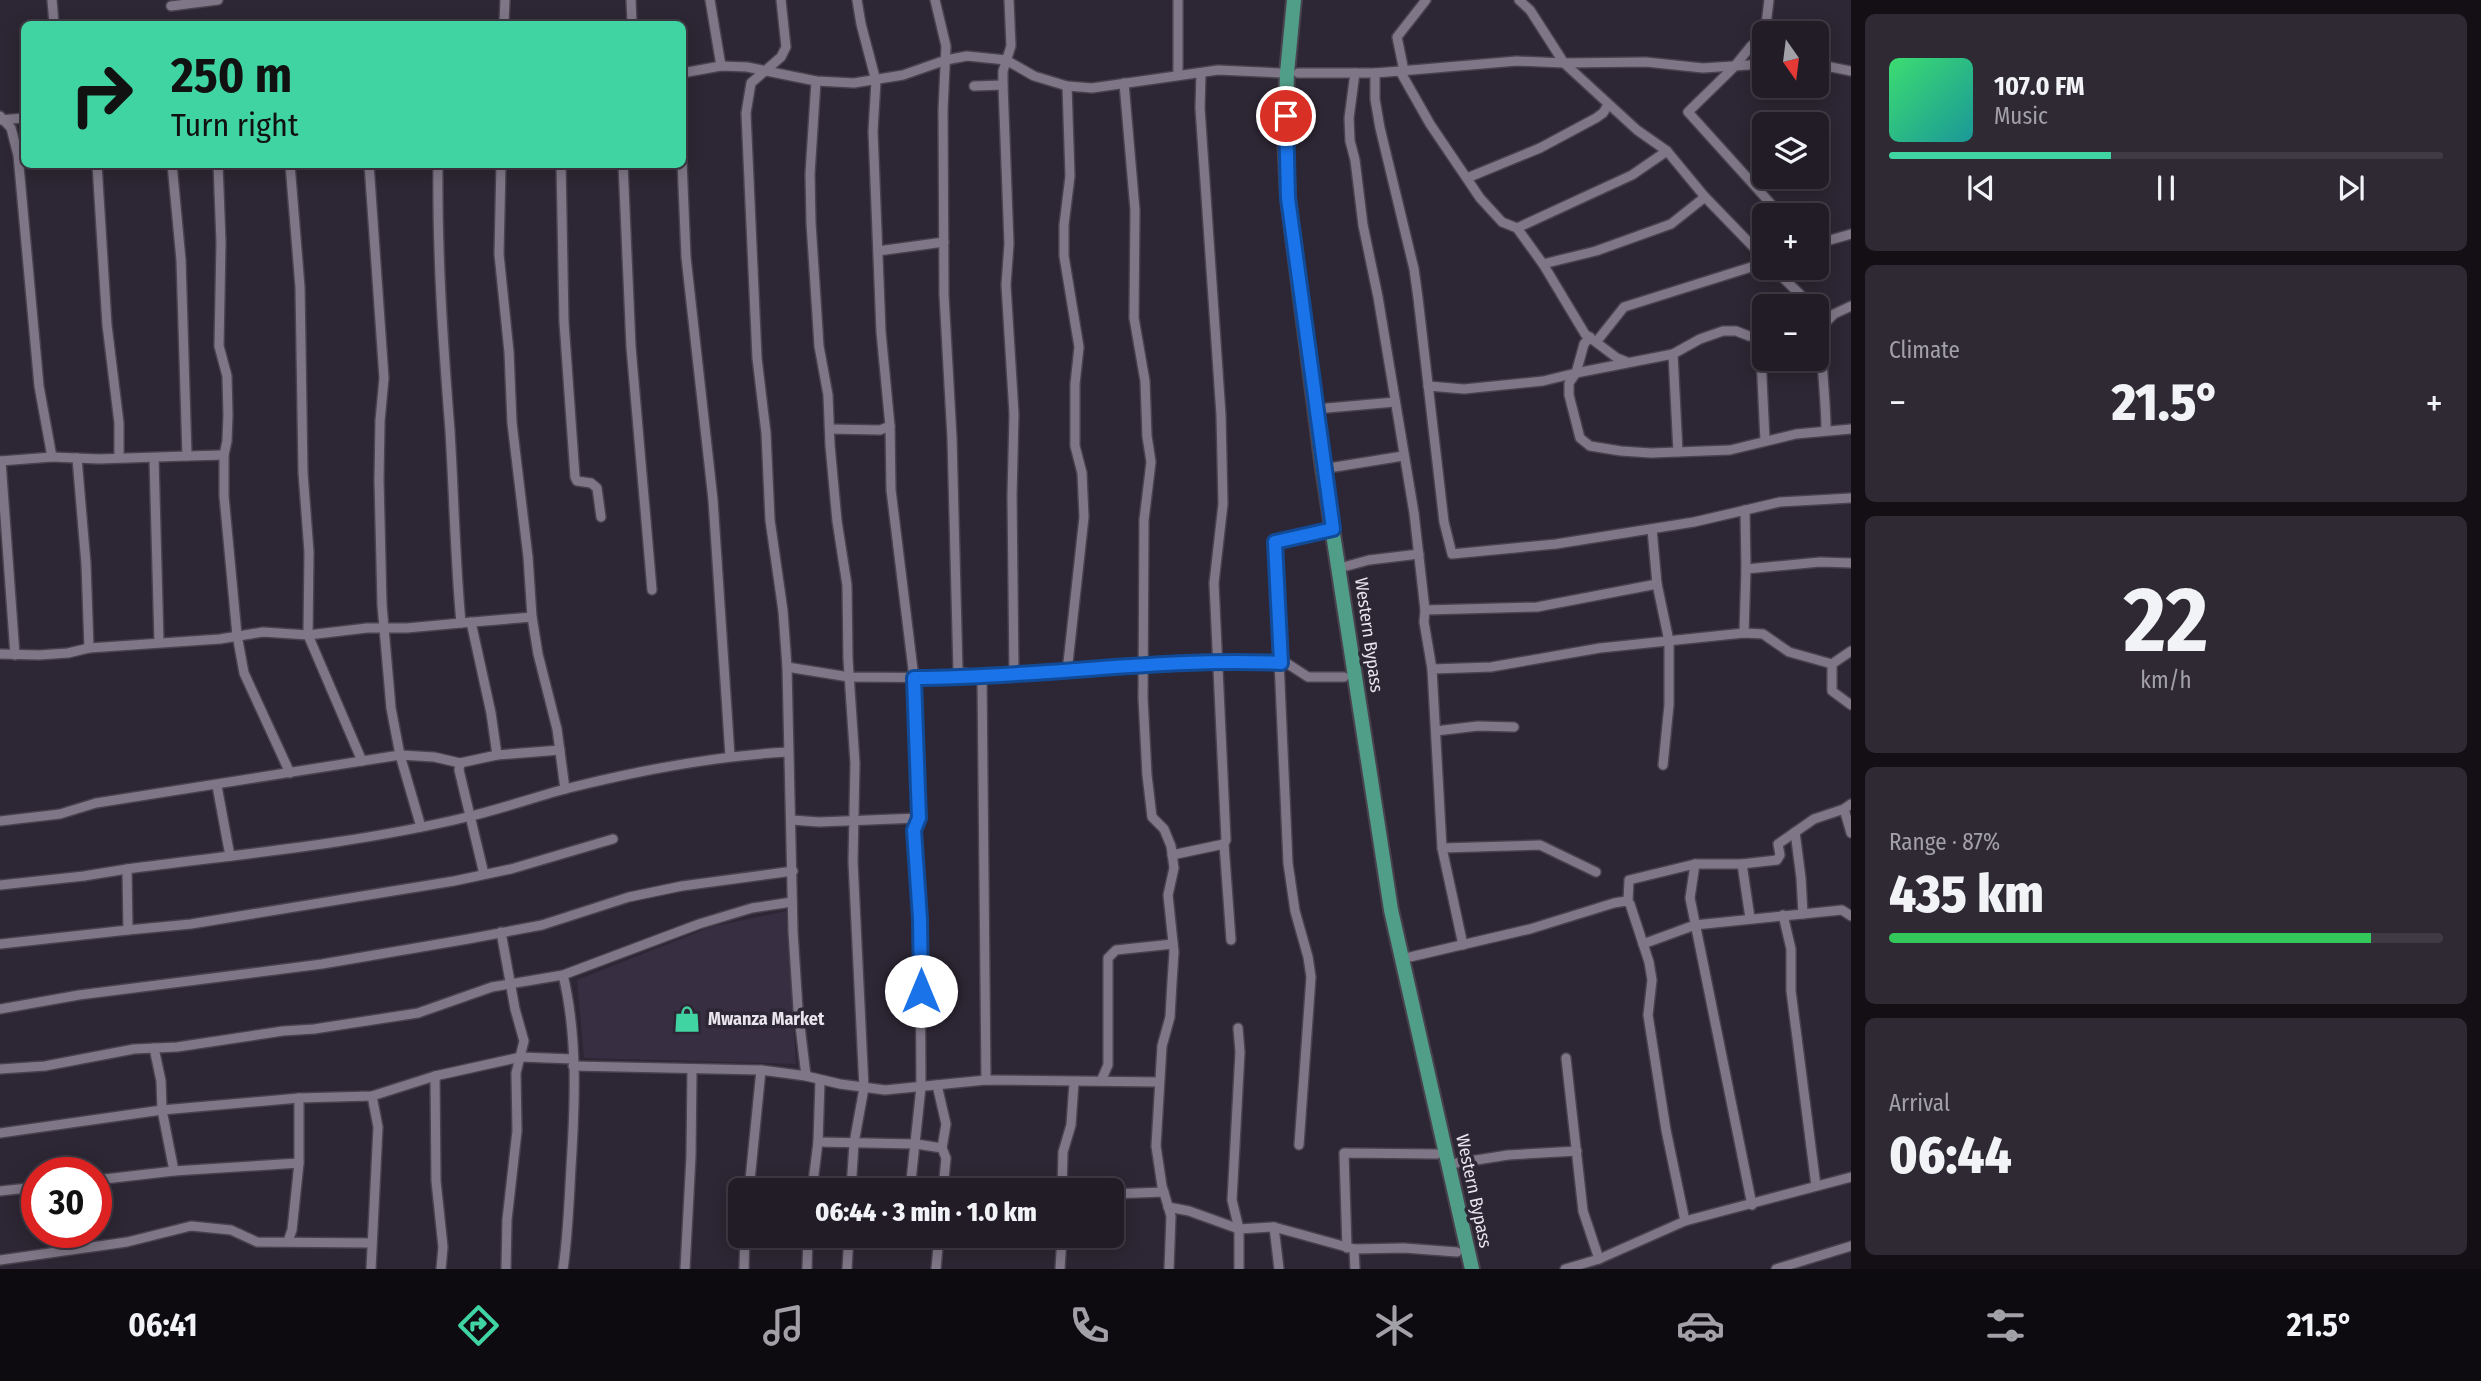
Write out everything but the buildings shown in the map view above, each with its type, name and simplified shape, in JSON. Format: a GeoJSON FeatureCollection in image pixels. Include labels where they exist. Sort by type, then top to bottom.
{"type":"FeatureCollection","features":[{"type":"Feature","properties":{"kind":"main road","name":"Western Bypass"},"geometry":{"type":"LineString","coordinates":[[1294,0],[1285,137],[1288,198],[1333,529],[1391,910],[1472,1269]]}},
{"type":"Feature","properties":{"kind":"street"},"geometry":{"type":"LineString","coordinates":[[52,0],[54,21]]}},
{"type":"Feature","properties":{"kind":"street"},"geometry":{"type":"LineString","coordinates":[[171,6],[218,0]]}},
{"type":"Feature","properties":{"kind":"street"},"geometry":{"type":"LineString","coordinates":[[504,21],[505,0]]}},
{"type":"Feature","properties":{"kind":"street"},"geometry":{"type":"LineString","coordinates":[[631,0],[632,21]]}},
{"type":"Feature","properties":{"kind":"street"},"geometry":{"type":"LineString","coordinates":[[710,0],[721,66]]}},
{"type":"Feature","properties":{"kind":"street"},"geometry":{"type":"LineString","coordinates":[[781,0],[786,47],[769,70],[751,83],[746,113],[755,335],[787,667],[792,902],[798,1009],[806,1076]]}},
{"type":"Feature","properties":{"kind":"street"},"geometry":{"type":"LineString","coordinates":[[857,0],[860,23],[876,81],[873,131],[882,365],[890,426],[891,490],[914,678],[919,818],[914,830],[920,919],[921,1087],[911,1178]]}},
{"type":"Feature","properties":{"kind":"street"},"geometry":{"type":"LineString","coordinates":[[935,0],[946,46],[943,110],[945,308],[952,416],[958,671],[982,678]]}},
{"type":"Feature","properties":{"kind":"street"},"geometry":{"type":"LineString","coordinates":[[1009,0],[1011,46],[1003,85],[1009,244],[1006,285],[1014,414],[1014,675]]}},
{"type":"Feature","properties":{"kind":"street"},"geometry":{"type":"LineString","coordinates":[[1178,0],[1178,75]]}},
{"type":"Feature","properties":{"kind":"street"},"geometry":{"type":"LineString","coordinates":[[1426,0],[1397,37],[1402,71],[1430,124],[1467,178],[1502,222],[1517,228],[1543,264],[1585,334],[1616,361]]}},
{"type":"Feature","properties":{"kind":"street"},"geometry":{"type":"LineString","coordinates":[[1519,0],[1530,10],[1564,63],[1637,130],[1667,151],[1752,248]]}},
{"type":"Feature","properties":{"kind":"street"},"geometry":{"type":"LineString","coordinates":[[1766,21],[1769,0]]}},
{"type":"Feature","properties":{"kind":"street"},"geometry":{"type":"LineString","coordinates":[[1752,45],[1688,112],[1770,203]]}},
{"type":"Feature","properties":{"kind":"street"},"geometry":{"type":"LineString","coordinates":[[781,57],[791,74]]}},
{"type":"Feature","properties":{"kind":"street"},"geometry":{"type":"LineString","coordinates":[[686,72],[721,66],[769,70],[837,84],[876,81],[967,57],[1006,60],[1034,76],[1067,86],[1092,88],[1218,70],[1281,73]]}},
{"type":"Feature","properties":{"kind":"street"},"geometry":{"type":"LineString","coordinates":[[1298,73],[1375,73],[1501,61],[1646,62],[1703,68],[1752,65]]}},
{"type":"Feature","properties":{"kind":"street"},"geometry":{"type":"LineString","coordinates":[[1829,67],[1851,71]]}},
{"type":"Feature","properties":{"kind":"street"},"geometry":{"type":"LineString","coordinates":[[1201,73],[1200,108],[1221,440],[1223,504],[1214,583],[1226,840],[1224,844],[1231,940]]}},
{"type":"Feature","properties":{"kind":"street"},"geometry":{"type":"LineString","coordinates":[[1355,73],[1349,118],[1350,141],[1419,554],[1424,622],[1432,669],[1442,848],[1462,945]]}},
{"type":"Feature","properties":{"kind":"street"},"geometry":{"type":"LineString","coordinates":[[1375,73],[1375,99],[1380,128],[1414,269],[1444,522],[1452,554],[1556,544],[1652,529],[1780,502],[1851,498]]}},
{"type":"Feature","properties":{"kind":"street"},"geometry":{"type":"LineString","coordinates":[[816,81],[810,174],[818,346],[828,395],[837,521],[847,585],[849,677],[855,764],[853,862],[864,1088],[854,1143],[852,1178]]}},
{"type":"Feature","properties":{"kind":"street"},"geometry":{"type":"LineString","coordinates":[[1124,83],[1135,210],[1134,318],[1145,381],[1151,462],[1144,520],[1145,733],[1152,817],[1164,830],[1174,868],[1168,895],[1173,944],[1170,1017],[1162,1046],[1156,1146],[1171,1216],[1169,1269]]}},
{"type":"Feature","properties":{"kind":"street"},"geometry":{"type":"LineString","coordinates":[[974,86],[1003,85]]}},
{"type":"Feature","properties":{"kind":"street"},"geometry":{"type":"LineString","coordinates":[[1067,86],[1070,176],[1064,225],[1064,256],[1079,347],[1075,384],[1075,446],[1082,473],[1084,517],[1067,671]]}},
{"type":"Feature","properties":{"kind":"street"},"geometry":{"type":"LineString","coordinates":[[1467,178],[1540,148],[1603,113],[1608,105]]}},
{"type":"Feature","properties":{"kind":"street"},"geometry":{"type":"LineString","coordinates":[[1,119],[17,122],[40,386],[52,457]]}},
{"type":"Feature","properties":{"kind":"street"},"geometry":{"type":"LineString","coordinates":[[1517,228],[1632,175],[1667,151]]}},
{"type":"Feature","properties":{"kind":"street"},"geometry":{"type":"LineString","coordinates":[[97,168],[107,326],[119,423],[119,458]]}},
{"type":"Feature","properties":{"kind":"street"},"geometry":{"type":"LineString","coordinates":[[172,168],[181,260],[187,456]]}},
{"type":"Feature","properties":{"kind":"street"},"geometry":{"type":"LineString","coordinates":[[218,168],[221,242],[219,346],[227,376],[228,441],[224,456],[224,496],[237,635],[244,673],[290,773]]}},
{"type":"Feature","properties":{"kind":"street"},"geometry":{"type":"LineString","coordinates":[[290,168],[300,287],[303,473],[309,552],[308,635],[362,761]]}},
{"type":"Feature","properties":{"kind":"street"},"geometry":{"type":"LineString","coordinates":[[369,168],[384,378],[380,421],[380,557],[384,629],[391,708],[400,755],[421,827]]}},
{"type":"Feature","properties":{"kind":"street"},"geometry":{"type":"LineString","coordinates":[[438,168],[443,370],[457,577],[466,622],[491,713],[497,755]]}},
{"type":"Feature","properties":{"kind":"street"},"geometry":{"type":"LineString","coordinates":[[501,168],[499,254],[509,352],[512,423],[528,557],[532,617],[538,654],[557,729],[565,789]]}},
{"type":"Feature","properties":{"kind":"street"},"geometry":{"type":"LineString","coordinates":[[561,168],[565,322],[575,477],[577,481],[591,483],[597,488],[601,517]]}},
{"type":"Feature","properties":{"kind":"street"},"geometry":{"type":"LineString","coordinates":[[623,168],[631,347],[652,590]]}},
{"type":"Feature","properties":{"kind":"street"},"geometry":{"type":"LineString","coordinates":[[683,168],[686,257],[713,500],[730,756]]}},
{"type":"Feature","properties":{"kind":"street"},"geometry":{"type":"LineString","coordinates":[[1543,264],[1596,251],[1671,224],[1705,197]]}},
{"type":"Feature","properties":{"kind":"street"},"geometry":{"type":"LineString","coordinates":[[1829,240],[1851,234]]}},
{"type":"Feature","properties":{"kind":"street"},"geometry":{"type":"LineString","coordinates":[[878,251],[944,242]]}},
{"type":"Feature","properties":{"kind":"street"},"geometry":{"type":"LineString","coordinates":[[1752,265],[1624,307],[1593,339],[1584,344],[1576,373],[1569,383],[1569,395],[1580,438],[1584,443],[1621,452],[1678,452],[1730,450],[1765,440],[1826,430],[1851,429]]}},
{"type":"Feature","properties":{"kind":"street"},"geometry":{"type":"LineString","coordinates":[[1785,280],[1800,294]]}},
{"type":"Feature","properties":{"kind":"street"},"geometry":{"type":"LineString","coordinates":[[1829,319],[1851,306]]}},
{"type":"Feature","properties":{"kind":"street"},"geometry":{"type":"LineString","coordinates":[[1429,386],[1464,389],[1543,382],[1616,361],[1627,362],[1673,354],[1700,339],[1723,331],[1752,335]]}},
{"type":"Feature","properties":{"kind":"street"},"geometry":{"type":"LineString","coordinates":[[1673,354],[1678,452]]}},
{"type":"Feature","properties":{"kind":"street"},"geometry":{"type":"LineString","coordinates":[[1763,371],[1765,440]]}},
{"type":"Feature","properties":{"kind":"street"},"geometry":{"type":"LineString","coordinates":[[1822,371],[1826,430]]}},
{"type":"Feature","properties":{"kind":"street"},"geometry":{"type":"LineString","coordinates":[[1327,408],[1395,402]]}},
{"type":"Feature","properties":{"kind":"street"},"geometry":{"type":"LineString","coordinates":[[830,429],[880,430],[890,426]]}},
{"type":"Feature","properties":{"kind":"street"},"geometry":{"type":"LineString","coordinates":[[15,655],[1,461],[52,457],[224,456]]}},
{"type":"Feature","properties":{"kind":"street"},"geometry":{"type":"LineString","coordinates":[[1335,467],[1403,456]]}},
{"type":"Feature","properties":{"kind":"street"},"geometry":{"type":"LineString","coordinates":[[77,458],[86,564],[89,648]]}},
{"type":"Feature","properties":{"kind":"street"},"geometry":{"type":"LineString","coordinates":[[155,458],[159,642]]}},
{"type":"Feature","properties":{"kind":"street"},"geometry":{"type":"LineString","coordinates":[[1744,633],[1745,510]]}},
{"type":"Feature","properties":{"kind":"street"},"geometry":{"type":"LineString","coordinates":[[1299,1144],[1311,977],[1295,911],[1289,863],[1275,542],[1333,529]]}},
{"type":"Feature","properties":{"kind":"street"},"geometry":{"type":"LineString","coordinates":[[1652,529],[1657,584],[1669,641],[1669,705],[1663,765]]}},
{"type":"Feature","properties":{"kind":"street"},"geometry":{"type":"LineString","coordinates":[[1347,566],[1369,560],[1419,554]]}},
{"type":"Feature","properties":{"kind":"street"},"geometry":{"type":"LineString","coordinates":[[1746,569],[1819,562],[1851,563]]}},
{"type":"Feature","properties":{"kind":"street"},"geometry":{"type":"LineString","coordinates":[[1425,610],[1537,607],[1657,584]]}},
{"type":"Feature","properties":{"kind":"street"},"geometry":{"type":"LineString","coordinates":[[0,654],[68,653],[89,648],[220,639],[263,632],[308,635],[367,628],[384,629],[532,617]]}},
{"type":"Feature","properties":{"kind":"street"},"geometry":{"type":"LineString","coordinates":[[1432,669],[1491,667],[1600,648],[1744,633],[1763,634],[1789,652],[1832,664],[1851,651]]}},
{"type":"Feature","properties":{"kind":"street"},"geometry":{"type":"LineString","coordinates":[[787,667],[849,677],[982,678],[1144,665],[1281,663],[1291,665],[1308,677],[1344,677]]}},
{"type":"Feature","properties":{"kind":"street"},"geometry":{"type":"LineString","coordinates":[[1832,664],[1832,691],[1851,705]]}},
{"type":"Feature","properties":{"kind":"street"},"geometry":{"type":"LineString","coordinates":[[982,678],[986,1080]]}},
{"type":"Feature","properties":{"kind":"street"},"geometry":{"type":"LineString","coordinates":[[1436,732],[1478,726],[1514,727]]}},
{"type":"Feature","properties":{"kind":"street"},"geometry":{"type":"LineString","coordinates":[[1,820],[60,814],[96,803],[400,755],[434,757],[460,763],[497,755],[560,750]]}},
{"type":"Feature","properties":{"kind":"street"},"geometry":{"type":"LineString","coordinates":[[0,885],[85,876],[421,827],[470,817],[565,789],[684,763],[730,756],[788,752]]}},
{"type":"Feature","properties":{"kind":"street"},"geometry":{"type":"LineString","coordinates":[[460,763],[459,770],[484,874]]}},
{"type":"Feature","properties":{"kind":"street"},"geometry":{"type":"LineString","coordinates":[[217,786],[230,856]]}},
{"type":"Feature","properties":{"kind":"street"},"geometry":{"type":"LineString","coordinates":[[1685,1221],[1666,1130],[1648,1015],[1652,980],[1628,902],[1629,880],[1695,864],[1742,864],[1777,860],[1780,855],[1778,844],[1814,819],[1848,806],[1851,833]]}},
{"type":"Feature","properties":{"kind":"street"},"geometry":{"type":"LineString","coordinates":[[792,820],[819,822],[919,818]]}},
{"type":"Feature","properties":{"kind":"street"},"geometry":{"type":"LineString","coordinates":[[1795,832],[1802,914]]}},
{"type":"Feature","properties":{"kind":"street"},"geometry":{"type":"LineString","coordinates":[[0,944],[203,922],[454,881],[555,857],[613,839]]}},
{"type":"Feature","properties":{"kind":"street"},"geometry":{"type":"LineString","coordinates":[[1172,855],[1224,844]]}},
{"type":"Feature","properties":{"kind":"street"},"geometry":{"type":"LineString","coordinates":[[1442,848],[1539,845],[1596,872]]}},
{"type":"Feature","properties":{"kind":"street"},"geometry":{"type":"LineString","coordinates":[[1695,864],[1690,898],[1752,1205]]}},
{"type":"Feature","properties":{"kind":"street"},"geometry":{"type":"LineString","coordinates":[[1742,864],[1750,918]]}},
{"type":"Feature","properties":{"kind":"street"},"geometry":{"type":"LineString","coordinates":[[127,869],[128,930]]}},
{"type":"Feature","properties":{"kind":"street"},"geometry":{"type":"LineString","coordinates":[[0,1009],[79,995],[322,964],[468,939],[542,925],[629,897],[696,884],[793,871]]}},
{"type":"Feature","properties":{"kind":"street"},"geometry":{"type":"LineString","coordinates":[[0,1069],[45,1066],[88,1057],[314,1029],[418,1013],[492,987],[563,975],[699,924],[752,908],[792,902]]}},
{"type":"Feature","properties":{"kind":"street"},"geometry":{"type":"LineString","coordinates":[[1410,957],[1530,929],[1614,903],[1628,902]]}},
{"type":"Feature","properties":{"kind":"street"},"geometry":{"type":"LineString","coordinates":[[1643,944],[1695,925],[1842,910],[1851,916]]}},
{"type":"Feature","properties":{"kind":"street"},"geometry":{"type":"LineString","coordinates":[[1783,915],[1791,948],[1791,991],[1816,1186]]}},
{"type":"Feature","properties":{"kind":"street"},"geometry":{"type":"LineString","coordinates":[[501,932],[510,985],[524,1041],[516,1073],[517,1130],[507,1220],[506,1269]]}},
{"type":"Feature","properties":{"kind":"street"},"geometry":{"type":"LineString","coordinates":[[1101,1081],[1108,1065],[1108,958],[1116,950],[1173,944]]}},
{"type":"Feature","properties":{"kind":"street"},"geometry":{"type":"LineString","coordinates":[[563,975],[569,999],[575,1107],[569,1222],[563,1269]]}},
{"type":"Feature","properties":{"kind":"street"},"geometry":{"type":"LineString","coordinates":[[1238,1028],[1240,1052],[1232,1200],[1239,1229],[1238,1269]]}},
{"type":"Feature","properties":{"kind":"street"},"geometry":{"type":"LineString","coordinates":[[154,1048],[161,1082],[162,1111],[174,1171]]}},
{"type":"Feature","properties":{"kind":"street"},"geometry":{"type":"LineString","coordinates":[[0,1133],[162,1111],[299,1098],[372,1096],[435,1076],[521,1057],[573,1063],[761,1070],[885,1090],[986,1080],[1159,1083]]}},
{"type":"Feature","properties":{"kind":"street"},"geometry":{"type":"LineString","coordinates":[[1566,1058],[1583,1211],[1599,1259]]}},
{"type":"Feature","properties":{"kind":"street"},"geometry":{"type":"LineString","coordinates":[[685,1269],[692,1069]]}},
{"type":"Feature","properties":{"kind":"street"},"geometry":{"type":"LineString","coordinates":[[749,1178],[761,1070]]}},
{"type":"Feature","properties":{"kind":"street"},"geometry":{"type":"LineString","coordinates":[[435,1076],[436,1181],[443,1247],[441,1269]]}},
{"type":"Feature","properties":{"kind":"street"},"geometry":{"type":"LineString","coordinates":[[814,1178],[818,1142],[820,1080]]}},
{"type":"Feature","properties":{"kind":"street"},"geometry":{"type":"LineString","coordinates":[[1062,1178],[1063,1152],[1071,1125],[1074,1083]]}},
{"type":"Feature","properties":{"kind":"street"},"geometry":{"type":"LineString","coordinates":[[937,1085],[946,1124],[942,1148],[946,1158],[944,1178]]}},
{"type":"Feature","properties":{"kind":"street"},"geometry":{"type":"LineString","coordinates":[[372,1096],[378,1127],[372,1269]]}},
{"type":"Feature","properties":{"kind":"street"},"geometry":{"type":"LineString","coordinates":[[288,1241],[292,1230],[299,1163],[299,1098]]}},
{"type":"Feature","properties":{"kind":"street"},"geometry":{"type":"LineString","coordinates":[[818,1142],[916,1144],[942,1148]]}},
{"type":"Feature","properties":{"kind":"street"},"geometry":{"type":"LineString","coordinates":[[1457,1163],[1508,1154],[1577,1151]]}},
{"type":"Feature","properties":{"kind":"street"},"geometry":{"type":"LineString","coordinates":[[1355,1269],[1344,1153],[1437,1154]]}},
{"type":"Feature","properties":{"kind":"street"},"geometry":{"type":"LineString","coordinates":[[112,1178],[174,1171],[299,1163]]}},
{"type":"Feature","properties":{"kind":"street"},"geometry":{"type":"LineString","coordinates":[[1565,1269],[1599,1259],[1685,1221],[1851,1177]]}},
{"type":"Feature","properties":{"kind":"street"},"geometry":{"type":"LineString","coordinates":[[0,1191],[21,1189]]}},
{"type":"Feature","properties":{"kind":"street"},"geometry":{"type":"LineString","coordinates":[[1124,1194],[1164,1192]]}},
{"type":"Feature","properties":{"kind":"street"},"geometry":{"type":"LineString","coordinates":[[1168,1207],[1189,1211],[1239,1229],[1275,1227],[1351,1249],[1404,1248],[1457,1252]]}},
{"type":"Feature","properties":{"kind":"street"},"geometry":{"type":"LineString","coordinates":[[0,1260],[127,1242],[191,1226],[231,1230],[257,1242],[372,1243]]}},
{"type":"Feature","properties":{"kind":"street"},"geometry":{"type":"LineString","coordinates":[[1275,1227],[1279,1269]]}},
{"type":"Feature","properties":{"kind":"street"},"geometry":{"type":"LineString","coordinates":[[1776,1269],[1851,1246]]}},
{"type":"Feature","properties":{"kind":"street"},"geometry":{"type":"LineString","coordinates":[[744,1269],[745,1248]]}},
{"type":"Feature","properties":{"kind":"street"},"geometry":{"type":"LineString","coordinates":[[807,1269],[808,1248]]}},
{"type":"Feature","properties":{"kind":"street"},"geometry":{"type":"LineString","coordinates":[[847,1269],[848,1248]]}},
{"type":"Feature","properties":{"kind":"street"},"geometry":{"type":"LineString","coordinates":[[936,1269],[938,1248]]}},
{"type":"Feature","properties":{"kind":"street"},"geometry":{"type":"LineString","coordinates":[[1060,1269],[1061,1248]]}},
{"type":"Feature","properties":{"kind":"shaded area","name":"Mwanza Market"},"geometry":{"type":"Polygon","coordinates":[[[786,911],[796,1064],[584,1058],[577,980],[711,927],[786,911]]]}},
{"type":"Feature","properties":{"kind":"place","name":"Mwanza Market"},"geometry":{"type":"Point","coordinates":[687,1019]}},
{"type":"Feature","properties":{"kind":"route"},"geometry":{"type":"LineString","coordinates":[[921,991],[920,919],[914,830],[919,818],[914,678],[982,678],[1144,665],[1281,663],[1275,542],[1333,529],[1288,198],[1286,116]]}}]}
